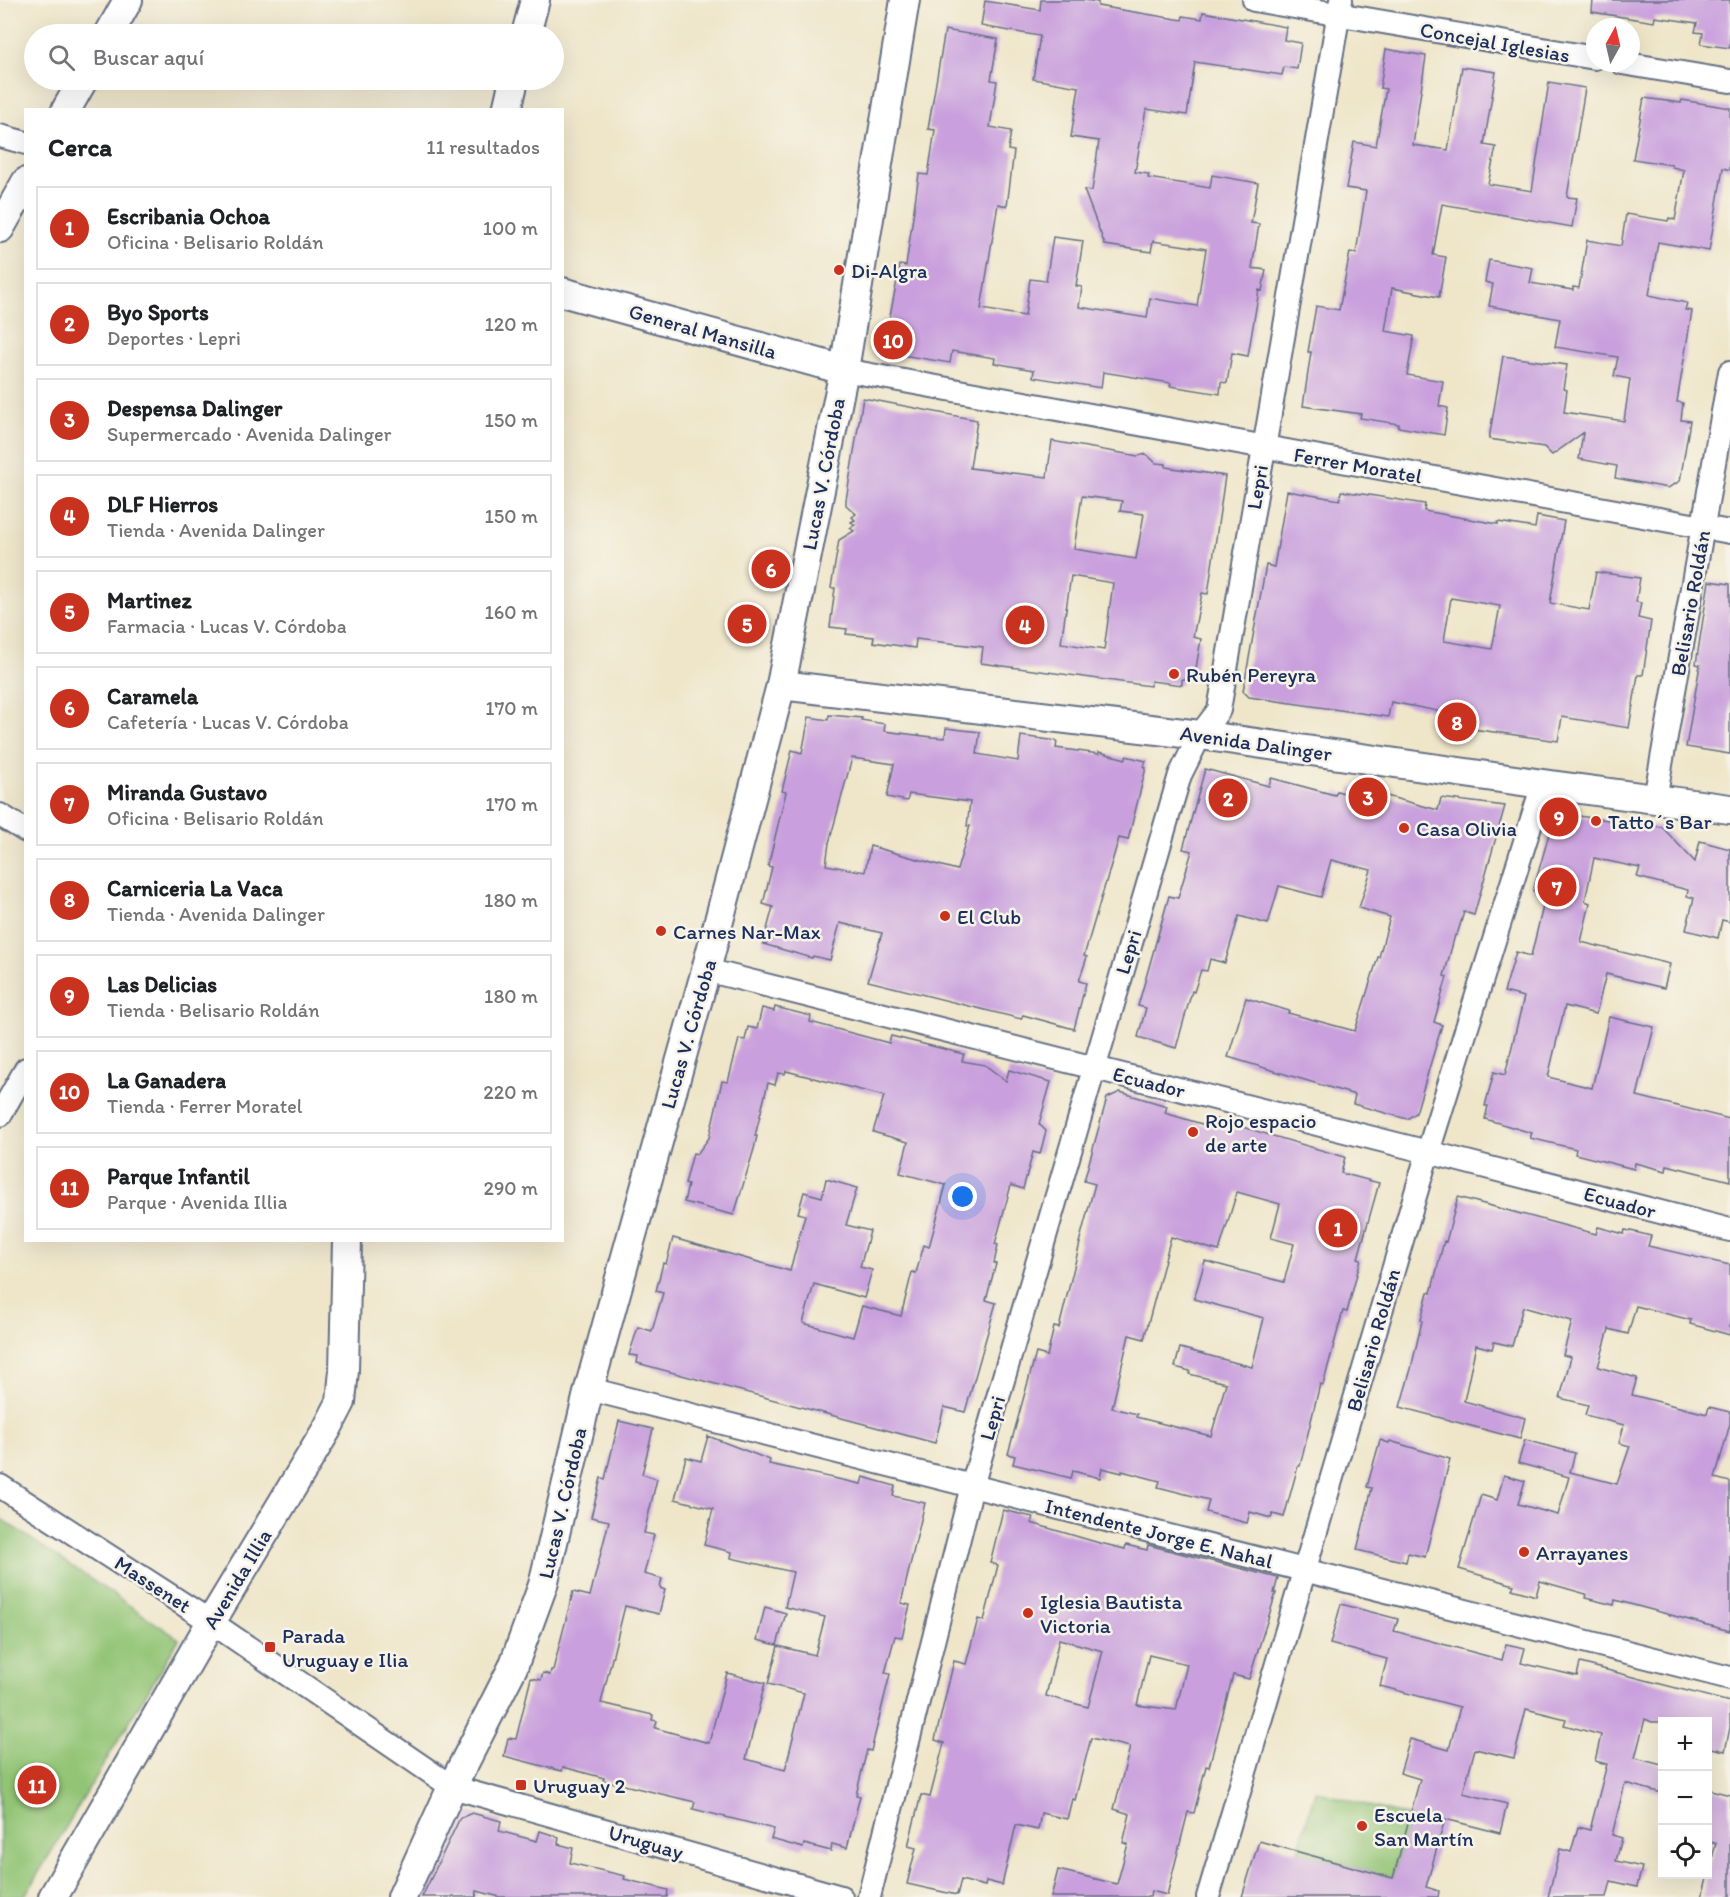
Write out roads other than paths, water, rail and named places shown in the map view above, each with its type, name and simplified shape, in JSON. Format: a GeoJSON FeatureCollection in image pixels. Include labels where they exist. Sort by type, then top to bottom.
{"type":"FeatureCollection","features":[{"type":"Feature","properties":{"kind":"street"},"geometry":{"type":"LineString","coordinates":[[115,24],[128,0]]}},
{"type":"Feature","properties":{"kind":"street"},"geometry":{"type":"LineString","coordinates":[[529,24],[535,0]]}},
{"type":"Feature","properties":{"kind":"street","name":"Lucas V. Córdoba"},"geometry":{"type":"LineString","coordinates":[[402,1897],[452,1787],[513,1667],[543,1585],[589,1389],[706,970],[780,685],[844,370],[904,0]]}},
{"type":"Feature","properties":{"kind":"street","name":"Concejal Iglesias"},"geometry":{"type":"LineString","coordinates":[[1254,0],[1340,8],[1586,56]]}},
{"type":"Feature","properties":{"kind":"street","name":"Lepri"},"geometry":{"type":"LineString","coordinates":[[869,1897],[972,1486],[1180,775],[1200,735],[1219,710],[1340,8]]}},
{"type":"Feature","properties":{"kind":"street"},"geometry":{"type":"LineString","coordinates":[[1640,66],[1730,81]]}},
{"type":"Feature","properties":{"kind":"street"},"geometry":{"type":"LineString","coordinates":[[67,108],[77,90]]}},
{"type":"Feature","properties":{"kind":"street"},"geometry":{"type":"LineString","coordinates":[[507,108],[512,90]]}},
{"type":"Feature","properties":{"kind":"street"},"geometry":{"type":"LineString","coordinates":[[0,136],[24,142]]}},
{"type":"Feature","properties":{"kind":"street"},"geometry":{"type":"LineString","coordinates":[[0,228],[24,186]]}},
{"type":"Feature","properties":{"kind":"street","name":"General Mansilla"},"geometry":{"type":"LineString","coordinates":[[564,293],[844,370]]}},
{"type":"Feature","properties":{"kind":"street","name":"Ferrer Moratel"},"geometry":{"type":"LineString","coordinates":[[844,370],[1730,532]]}},
{"type":"Feature","properties":{"kind":"street","name":"Belisario Roldán"},"geometry":{"type":"LineString","coordinates":[[1655,799],[1730,372]]}},
{"type":"Feature","properties":{"kind":"street","name":"Avenida Dalinger"},"geometry":{"type":"LineString","coordinates":[[780,685],[1200,735],[1730,809]]}},
{"type":"Feature","properties":{"kind":"street","name":"Belisario Roldán"},"geometry":{"type":"LineString","coordinates":[[1208,1897],[1428,1152],[1543,784]]}},
{"type":"Feature","properties":{"kind":"street"},"geometry":{"type":"LineString","coordinates":[[0,815],[24,830]]}},
{"type":"Feature","properties":{"kind":"street","name":"Ecuador"},"geometry":{"type":"LineString","coordinates":[[706,970],[1730,1230]]}},
{"type":"Feature","properties":{"kind":"street"},"geometry":{"type":"LineString","coordinates":[[0,1115],[24,1073]]}},
{"type":"Feature","properties":{"kind":"street","name":"Avenida Illia"},"geometry":{"type":"LineString","coordinates":[[53,1897],[341,1402],[344,1370],[347,1242]]}},
{"type":"Feature","properties":{"kind":"street","name":"Intendente Jorge E. Nahal"},"geometry":{"type":"LineString","coordinates":[[589,1389],[1730,1678]]}},
{"type":"Feature","properties":{"kind":"street","name":"Massenet"},"geometry":{"type":"LineString","coordinates":[[0,1486],[211,1622],[452,1787]]}},
{"type":"Feature","properties":{"kind":"street","name":"Uruguay"},"geometry":{"type":"LineString","coordinates":[[452,1787],[841,1897]]}},
{"type":"Feature","properties":{"kind":"place","name":"Di-Algra"},"geometry":{"type":"Point","coordinates":[839,270]}},
{"type":"Feature","properties":{"kind":"place","name":"La Ganadera"},"geometry":{"type":"Point","coordinates":[893,340]}},
{"type":"Feature","properties":{"kind":"place","name":"Caramela"},"geometry":{"type":"Point","coordinates":[771,569]}},
{"type":"Feature","properties":{"kind":"place","name":"Martinez"},"geometry":{"type":"Point","coordinates":[747,624]}},
{"type":"Feature","properties":{"kind":"place","name":"DLF Hierros"},"geometry":{"type":"Point","coordinates":[1025,625]}},
{"type":"Feature","properties":{"kind":"place","name":"Rubén Pereyra"},"geometry":{"type":"Point","coordinates":[1174,674]}},
{"type":"Feature","properties":{"kind":"place","name":"Carniceria La Vaca"},"geometry":{"type":"Point","coordinates":[1457,722]}},
{"type":"Feature","properties":{"kind":"place","name":"Despensa Dalinger"},"geometry":{"type":"Point","coordinates":[1368,797]}},
{"type":"Feature","properties":{"kind":"place","name":"Byo Sports"},"geometry":{"type":"Point","coordinates":[1228,798]}},
{"type":"Feature","properties":{"kind":"place","name":"Las Delicias"},"geometry":{"type":"Point","coordinates":[1559,817]}},
{"type":"Feature","properties":{"kind":"place","name":"Tatto´s Bar"},"geometry":{"type":"Point","coordinates":[1596,821]}},
{"type":"Feature","properties":{"kind":"place","name":"Casa Olivia"},"geometry":{"type":"Point","coordinates":[1404,828]}},
{"type":"Feature","properties":{"kind":"place","name":"Miranda Gustavo"},"geometry":{"type":"Point","coordinates":[1557,887]}},
{"type":"Feature","properties":{"kind":"place","name":"El Club"},"geometry":{"type":"Point","coordinates":[945,916]}},
{"type":"Feature","properties":{"kind":"place","name":"Carnes Nar-Max"},"geometry":{"type":"Point","coordinates":[661,931]}},
{"type":"Feature","properties":{"kind":"place","name":"Rojo espacio de arte"},"geometry":{"type":"Point","coordinates":[1193,1132]}},
{"type":"Feature","properties":{"kind":"place","name":"Escribania Ochoa"},"geometry":{"type":"Point","coordinates":[1338,1228]}},
{"type":"Feature","properties":{"kind":"place","name":"Arrayanes"},"geometry":{"type":"Point","coordinates":[1524,1552]}},
{"type":"Feature","properties":{"kind":"place","name":"Iglesia Bautista Victoria"},"geometry":{"type":"Point","coordinates":[1028,1613]}},
{"type":"Feature","properties":{"kind":"place","name":"Parada Uruguay e Ilia"},"geometry":{"type":"Point","coordinates":[270,1647]}},
{"type":"Feature","properties":{"kind":"place","name":"Parque Infantil"},"geometry":{"type":"Point","coordinates":[37,1785]}},
{"type":"Feature","properties":{"kind":"place","name":"Uruguay 2"},"geometry":{"type":"Point","coordinates":[521,1785]}},
{"type":"Feature","properties":{"kind":"place","name":"Escuela San Martín"},"geometry":{"type":"Point","coordinates":[1362,1826]}}]}
